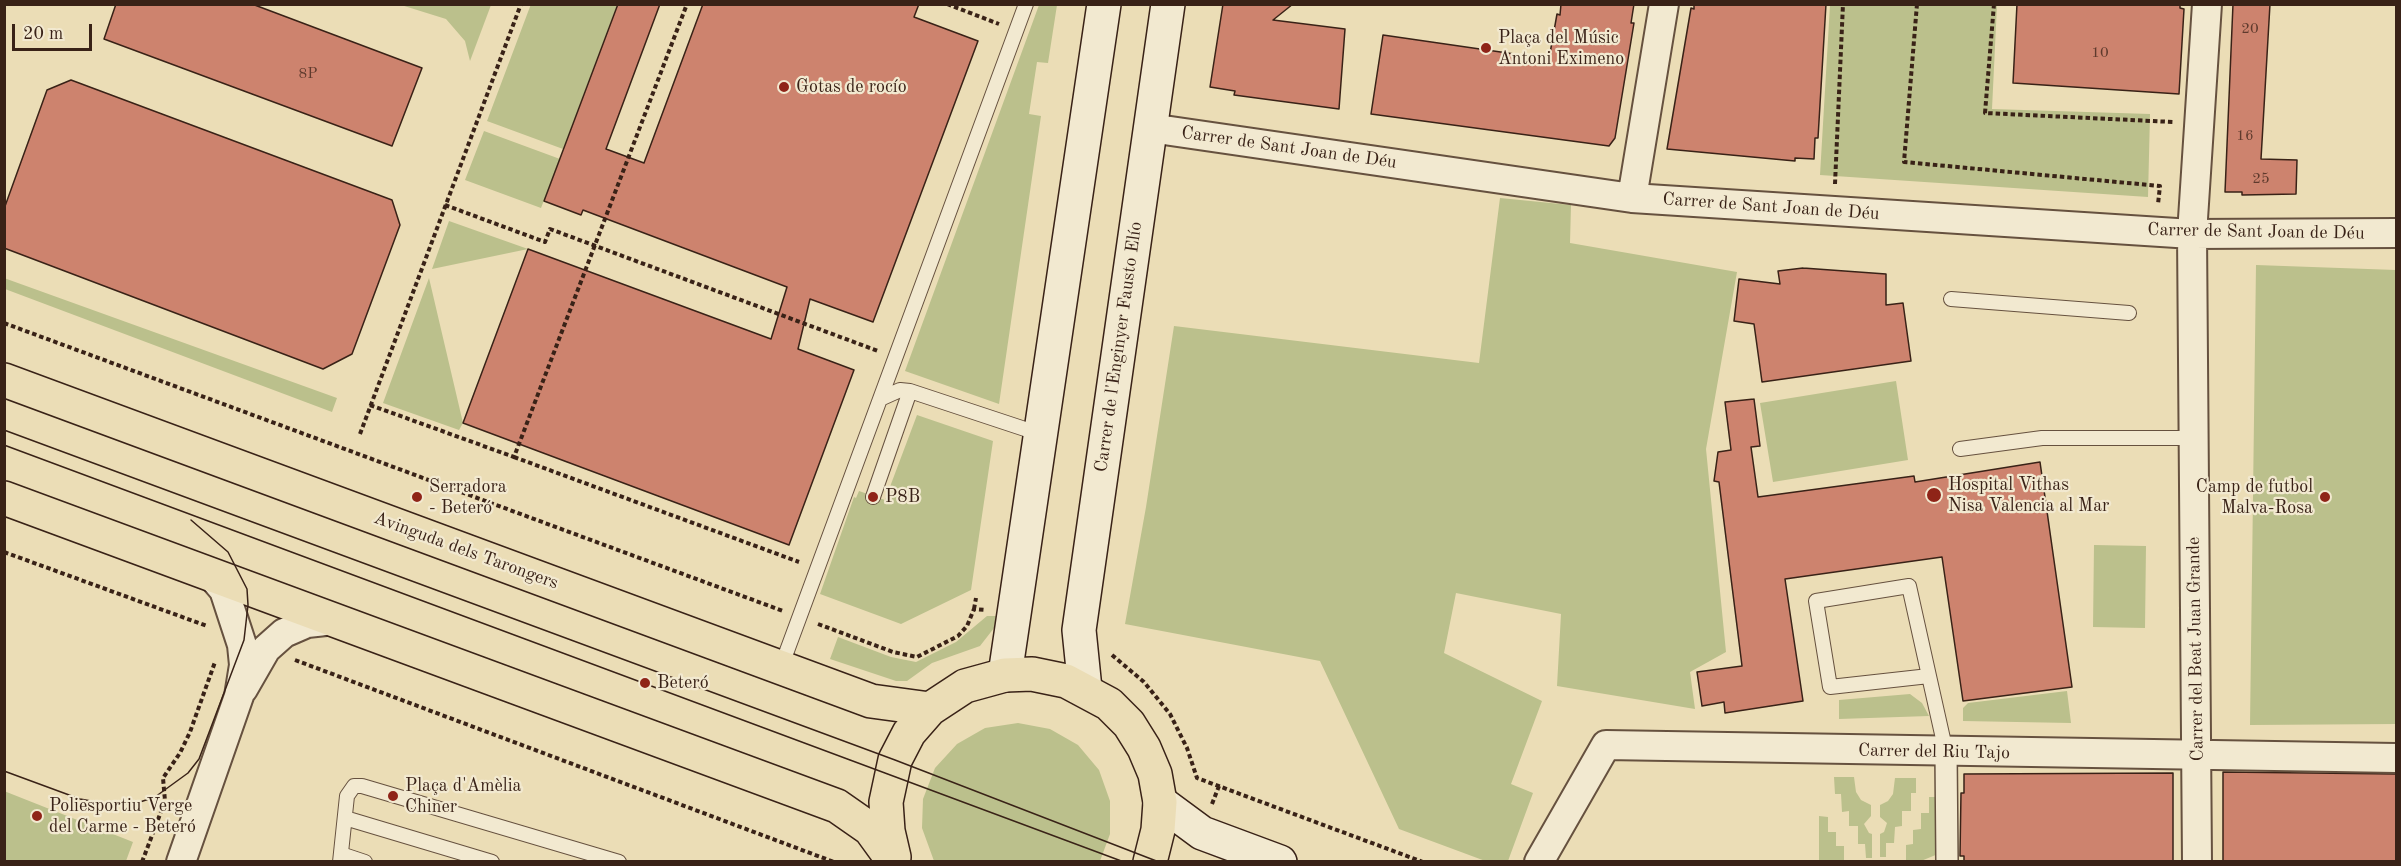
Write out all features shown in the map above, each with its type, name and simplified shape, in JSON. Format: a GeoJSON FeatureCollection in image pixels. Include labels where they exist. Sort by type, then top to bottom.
{"type":"FeatureCollection","features":[{"type":"Feature","properties":{"kind":"main road"},"geometry":{"type":"LineString","coordinates":[[1005,675],[1104,4]]}},
{"type":"Feature","properties":{"kind":"main road","name":"Carrer de l'Enginyer Fausto Elío"},"geometry":{"type":"LineString","coordinates":[[1085,689],[1079,630],[1168,4]]}},
{"type":"Feature","properties":{"kind":"main road","name":"Avinguda dels Tarongers"},"geometry":{"type":"LineString","coordinates":[[4,380],[871,701],[930,709]]}},
{"type":"Feature","properties":{"kind":"main road"},"geometry":{"type":"LineString","coordinates":[[4,498],[837,806],[870,829],[895,861]]}},
{"type":"Feature","properties":{"kind":"main road"},"geometry":{"type":"LineString","coordinates":[[895,861],[888,831],[886,802],[890,775],[909,733],[930,709],[965,686],[1005,675],[1046,676],[1085,689],[1109,704],[1129,724],[1155,774],[1160,802],[1158,830],[1150,861]]}},
{"type":"Feature","properties":{"kind":"main road"},"geometry":{"type":"LineString","coordinates":[[1160,802],[1202,833],[1280,861]]}},
{"type":"Feature","properties":{"kind":"street"},"geometry":{"type":"LineString","coordinates":[[1632,198],[1664,4]]}},
{"type":"Feature","properties":{"kind":"street","name":"Carrer del Beat Juan Grande"},"geometry":{"type":"LineString","coordinates":[[2197,861],[2192,234],[2206,4]]}},
{"type":"Feature","properties":{"kind":"street","name":"Carrer de Sant Joan de Déu"},"geometry":{"type":"LineString","coordinates":[[1150,128],[1632,198],[2192,234],[2397,233]]}},
{"type":"Feature","properties":{"kind":"street"},"geometry":{"type":"LineString","coordinates":[[182,861],[239,696],[244,665],[242,645],[224,590],[211,575]]}},
{"type":"Feature","properties":{"kind":"street"},"geometry":{"type":"LineString","coordinates":[[239,696],[266,649],[284,633],[307,623],[335,620]]}},
{"type":"Feature","properties":{"kind":"street","name":"Carrer del Riu Tajo"},"geometry":{"type":"LineString","coordinates":[[1539,861],[1606,745],[2397,758]]}},
{"type":"Feature","properties":{"kind":"street"},"geometry":{"type":"LineString","coordinates":[[1946,752],[1947,861]]}},
{"type":"Feature","properties":{"kind":"lane"},"geometry":{"type":"LineString","coordinates":[[781,668],[1026,4]]}},
{"type":"Feature","properties":{"kind":"lane"},"geometry":{"type":"LineString","coordinates":[[1951,299],[2129,313]]}},
{"type":"Feature","properties":{"kind":"lane"},"geometry":{"type":"LineString","coordinates":[[880,399],[900,390],[910,391],[1040,434]]}},
{"type":"Feature","properties":{"kind":"lane"},"geometry":{"type":"LineString","coordinates":[[873,497],[910,391]]}},
{"type":"Feature","properties":{"kind":"lane"},"geometry":{"type":"LineString","coordinates":[[1960,449],[2042,438],[2194,438]]}},
{"type":"Feature","properties":{"kind":"lane"},"geometry":{"type":"LineString","coordinates":[[1929,676],[1830,687],[1816,601],[1909,586],[1946,752]]}},
{"type":"Feature","properties":{"kind":"lane"},"geometry":{"type":"LineString","coordinates":[[365,861],[341,858],[349,790],[362,786],[619,861]]}},
{"type":"Feature","properties":{"kind":"lane"},"geometry":{"type":"LineString","coordinates":[[345,818],[492,861]]}},
{"type":"Feature","properties":{"kind":"path"},"geometry":{"type":"LineString","coordinates":[[360,435],[521,4]]}},
{"type":"Feature","properties":{"kind":"path"},"geometry":{"type":"LineString","coordinates":[[513,457],[687,4]]}},
{"type":"Feature","properties":{"kind":"path"},"geometry":{"type":"LineString","coordinates":[[947,4],[999,24]]}},
{"type":"Feature","properties":{"kind":"path"},"geometry":{"type":"LineString","coordinates":[[1834,211],[1843,4]]}},
{"type":"Feature","properties":{"kind":"path"},"geometry":{"type":"LineString","coordinates":[[1917,4],[1904,162],[2160,186],[2154,231]]}},
{"type":"Feature","properties":{"kind":"path"},"geometry":{"type":"LineString","coordinates":[[1994,4],[1985,113],[2199,123]]}},
{"type":"Feature","properties":{"kind":"path"},"geometry":{"type":"LineString","coordinates":[[995,34],[1002,14]]}},
{"type":"Feature","properties":{"kind":"path"},"geometry":{"type":"LineString","coordinates":[[445,205],[545,242],[550,229],[880,351]]}},
{"type":"Feature","properties":{"kind":"path"},"geometry":{"type":"LineString","coordinates":[[4,323],[893,652],[917,657],[958,636],[968,626],[976,598]]}},
{"type":"Feature","properties":{"kind":"path"},"geometry":{"type":"LineString","coordinates":[[876,362],[884,340]]}},
{"type":"Feature","properties":{"kind":"path"},"geometry":{"type":"LineString","coordinates":[[370,405],[799,563],[803,552]]}},
{"type":"Feature","properties":{"kind":"path"},"geometry":{"type":"LineString","coordinates":[[4,552],[215,629]]}},
{"type":"Feature","properties":{"kind":"path"},"geometry":{"type":"LineString","coordinates":[[974,609],[1014,616]]}},
{"type":"Feature","properties":{"kind":"path"},"geometry":{"type":"LineString","coordinates":[[1112,648],[1112,655],[1144,682],[1170,714],[1187,748],[1197,778],[1423,861]]}},
{"type":"Feature","properties":{"kind":"path"},"geometry":{"type":"LineString","coordinates":[[142,861],[165,801],[163,778],[190,732],[217,655]]}},
{"type":"Feature","properties":{"kind":"path"},"geometry":{"type":"LineString","coordinates":[[286,656],[834,861]]}},
{"type":"Feature","properties":{"kind":"green space"},"geometry":{"type":"Polygon","coordinates":[[[531,4],[617,5],[563,149],[487,121],[531,4]]]}},
{"type":"Feature","properties":{"kind":"green space"},"geometry":{"type":"Polygon","coordinates":[[[401,5],[491,5],[470,61],[465,41],[446,19],[401,5]]]}},
{"type":"Feature","properties":{"kind":"green space"},"geometry":{"type":"Polygon","coordinates":[[[1039,5],[1057,5],[1048,63],[1037,62],[1029,114],[1041,116],[999,404],[905,371],[1039,5]]]}},
{"type":"Feature","properties":{"kind":"green space"},"geometry":{"type":"Polygon","coordinates":[[[1830,5],[1997,5],[1992,109],[2150,114],[2148,197],[1820,175],[1830,5]]]}},
{"type":"Feature","properties":{"kind":"green space"},"geometry":{"type":"Polygon","coordinates":[[[484,131],[560,159],[541,208],[465,180],[484,131]]]}},
{"type":"Feature","properties":{"kind":"green space"},"geometry":{"type":"Polygon","coordinates":[[[1500,198],[1571,205],[1570,243],[1737,272],[1706,449],[1726,652],[1690,672],[1695,709],[1557,686],[1561,614],[1456,593],[1444,653],[1542,701],[1511,784],[1533,793],[1508,861],[1488,862],[1399,829],[1320,661],[1125,624],[1174,326],[1479,363],[1500,198]]]}},
{"type":"Feature","properties":{"kind":"green space"},"geometry":{"type":"Polygon","coordinates":[[[449,221],[528,249],[432,269],[449,221]]]}},
{"type":"Feature","properties":{"kind":"green space","name":"Camp de futbol Malva-Rosa"},"geometry":{"type":"Polygon","coordinates":[[[2256,265],[2396,270],[2396,724],[2250,725],[2256,265]]]}},
{"type":"Feature","properties":{"kind":"green space"},"geometry":{"type":"Polygon","coordinates":[[[4,278],[337,398],[332,412],[5,289],[4,278]]]}},
{"type":"Feature","properties":{"kind":"green space"},"geometry":{"type":"Polygon","coordinates":[[[429,278],[463,423],[459,430],[383,403],[429,278]]]}},
{"type":"Feature","properties":{"kind":"green space"},"geometry":{"type":"Polygon","coordinates":[[[1896,381],[1908,460],[1773,482],[1760,403],[1896,381]]]}},
{"type":"Feature","properties":{"kind":"green space"},"geometry":{"type":"Polygon","coordinates":[[[917,415],[993,441],[971,590],[901,624],[820,594],[854,497],[856,498],[859,491],[885,500],[917,415]]]}},
{"type":"Feature","properties":{"kind":"green space"},"geometry":{"type":"Polygon","coordinates":[[[2094,545],[2146,546],[2145,628],[2093,627],[2094,545]]]}},
{"type":"Feature","properties":{"kind":"green space"},"geometry":{"type":"Polygon","coordinates":[[[987,616],[996,616],[994,628],[980,646],[932,663],[907,681],[896,681],[830,659],[838,637],[891,657],[916,662],[956,642],[987,616]]]}},
{"type":"Feature","properties":{"kind":"green space"},"geometry":{"type":"Polygon","coordinates":[[[2067,691],[2071,723],[1963,721],[1963,708],[1968,703],[2067,691]]]}},
{"type":"Feature","properties":{"kind":"green space"},"geometry":{"type":"Polygon","coordinates":[[[1910,694],[1922,703],[1929,716],[1839,719],[1839,700],[1910,694]]]}},
{"type":"Feature","properties":{"kind":"green space"},"geometry":{"type":"Polygon","coordinates":[[[1018,723],[1050,729],[1078,745],[1099,770],[1110,801],[1110,834],[1100,861],[934,861],[922,828],[923,799],[935,768],[957,744],[985,728],[1018,723]]]}},
{"type":"Feature","properties":{"kind":"green space"},"geometry":{"type":"Polygon","coordinates":[[[1834,777],[1854,777],[1856,792],[1861,800],[1871,805],[1871,816],[1864,824],[1872,834],[1872,858],[1866,858],[1865,844],[1858,844],[1858,826],[1849,826],[1849,811],[1842,812],[1841,794],[1835,794],[1834,777]]]}},
{"type":"Feature","properties":{"kind":"green space"},"geometry":{"type":"Polygon","coordinates":[[[1895,778],[1916,778],[1916,793],[1911,793],[1911,811],[1902,811],[1902,826],[1895,827],[1894,843],[1886,843],[1886,857],[1880,857],[1880,834],[1884,832],[1887,823],[1880,817],[1880,805],[1888,801],[1893,794],[1895,778]]]}},
{"type":"Feature","properties":{"kind":"green space","name":"Poliesportiu Verge del Carme - Beteró"},"geometry":{"type":"Polygon","coordinates":[[[4,791],[133,842],[126,861],[5,861],[4,791]]]}},
{"type":"Feature","properties":{"kind":"green space"},"geometry":{"type":"Polygon","coordinates":[[[1929,797],[1939,797],[1938,854],[1921,861],[1906,861],[1906,845],[1913,844],[1913,830],[1921,829],[1921,813],[1929,813],[1929,797]]]}},
{"type":"Feature","properties":{"kind":"green space"},"geometry":{"type":"Polygon","coordinates":[[[1819,816],[1828,817],[1828,832],[1836,832],[1836,846],[1844,846],[1844,861],[1819,861],[1819,816]]]}},
{"type":"Feature","properties":{"kind":"building"},"geometry":{"type":"Polygon","coordinates":[[[116,4],[252,4],[422,68],[392,146],[104,39],[116,4]]]}},
{"type":"Feature","properties":{"kind":"building"},"geometry":{"type":"Polygon","coordinates":[[[618,4],[660,4],[606,149],[644,163],[703,4],[919,4],[914,17],[978,41],[873,322],[810,299],[798,349],[854,370],[789,545],[463,423],[528,249],[771,339],[787,287],[583,210],[581,215],[544,201],[618,4]]]}},
{"type":"Feature","properties":{"kind":"building"},"geometry":{"type":"Polygon","coordinates":[[[1223,4],[1293,4],[1273,20],[1345,29],[1339,109],[1234,95],[1235,91],[1210,87],[1223,4]]]}},
{"type":"Feature","properties":{"kind":"building"},"geometry":{"type":"Polygon","coordinates":[[[1561,4],[1634,4],[1631,23],[1634,23],[1615,138],[1609,146],[1371,114],[1383,35],[1549,59],[1561,4]]]}},
{"type":"Feature","properties":{"kind":"building"},"geometry":{"type":"Polygon","coordinates":[[[1694,4],[1826,4],[1818,138],[1815,138],[1814,159],[1795,158],[1795,161],[1667,149],[1691,8],[1694,9],[1694,4]]]}},
{"type":"Feature","properties":{"kind":"building"},"geometry":{"type":"Polygon","coordinates":[[[2017,4],[2180,4],[2180,8],[2184,9],[2179,94],[2013,83],[2017,4]]]}},
{"type":"Feature","properties":{"kind":"building"},"geometry":{"type":"Polygon","coordinates":[[[2233,4],[2270,4],[2261,159],[2297,160],[2296,194],[2242,195],[2242,192],[2225,192],[2233,4]]]}},
{"type":"Feature","properties":{"kind":"building"},"geometry":{"type":"Polygon","coordinates":[[[71,80],[392,200],[400,225],[352,354],[323,369],[4,248],[4,209],[47,90],[71,80]]]}},
{"type":"Feature","properties":{"kind":"building"},"geometry":{"type":"Polygon","coordinates":[[[1803,268],[1886,274],[1886,305],[1903,303],[1911,361],[1762,382],[1754,324],[1734,321],[1739,279],[1780,284],[1778,271],[1803,268]]]}},
{"type":"Feature","properties":{"kind":"building"},"geometry":{"type":"Polygon","coordinates":[[[1754,399],[1760,446],[1751,447],[1758,497],[1914,476],[1915,482],[2040,462],[2072,687],[1963,701],[1942,557],[1785,579],[1803,701],[1725,713],[1724,702],[1702,706],[1697,672],[1742,666],[1719,482],[1714,481],[1718,452],[1731,450],[1725,402],[1754,399]]]}},
{"type":"Feature","properties":{"kind":"building"},"geometry":{"type":"Polygon","coordinates":[[[2223,772],[2397,774],[2397,861],[2223,861],[2223,772]]]}},
{"type":"Feature","properties":{"kind":"building"},"geometry":{"type":"Polygon","coordinates":[[[2173,773],[2173,861],[1964,861],[1964,856],[1960,856],[1961,793],[1964,793],[1964,774],[2173,773]]]}},
{"type":"Feature","properties":{"kind":"tram line"},"geometry":{"type":"LineString","coordinates":[[4,430],[895,760],[1159,862]]}},
{"type":"Feature","properties":{"kind":"tram line"},"geometry":{"type":"LineString","coordinates":[[4,445],[1124,862]]}},
{"type":"Feature","properties":{"kind":"tram line"},"geometry":{"type":"LineString","coordinates":[[4,771],[80,799],[113,805],[137,803],[155,797],[188,773],[199,759],[244,640],[248,605],[247,589],[228,552],[191,520]]}},
{"type":"Feature","properties":{"kind":"place","name":"Plaça del Músic Antoni Eximeno"},"geometry":{"type":"Point","coordinates":[1486,48]}},
{"type":"Feature","properties":{"kind":"place","name":"Gotas de rocío"},"geometry":{"type":"Point","coordinates":[784,87]}},
{"type":"Feature","properties":{"kind":"place","name":"Hospital Vithas Nisa Valencia al Mar"},"geometry":{"type":"Point","coordinates":[1934,495]}},
{"type":"Feature","properties":{"kind":"place","name":"Serradora - Beteró"},"geometry":{"type":"Point","coordinates":[417,497]}},
{"type":"Feature","properties":{"kind":"place","name":"P8B"},"geometry":{"type":"Point","coordinates":[873,497]}},
{"type":"Feature","properties":{"kind":"place","name":"Camp de futbol Malva-Rosa"},"geometry":{"type":"Point","coordinates":[2325,497]}},
{"type":"Feature","properties":{"kind":"place","name":"Beteró"},"geometry":{"type":"Point","coordinates":[645,683]}},
{"type":"Feature","properties":{"kind":"place","name":"Plaça d'Amèlia Chiner"},"geometry":{"type":"Point","coordinates":[393,796]}},
{"type":"Feature","properties":{"kind":"place","name":"Poliesportiu Verge del Carme - Beteró"},"geometry":{"type":"Point","coordinates":[37,816]}}]}
